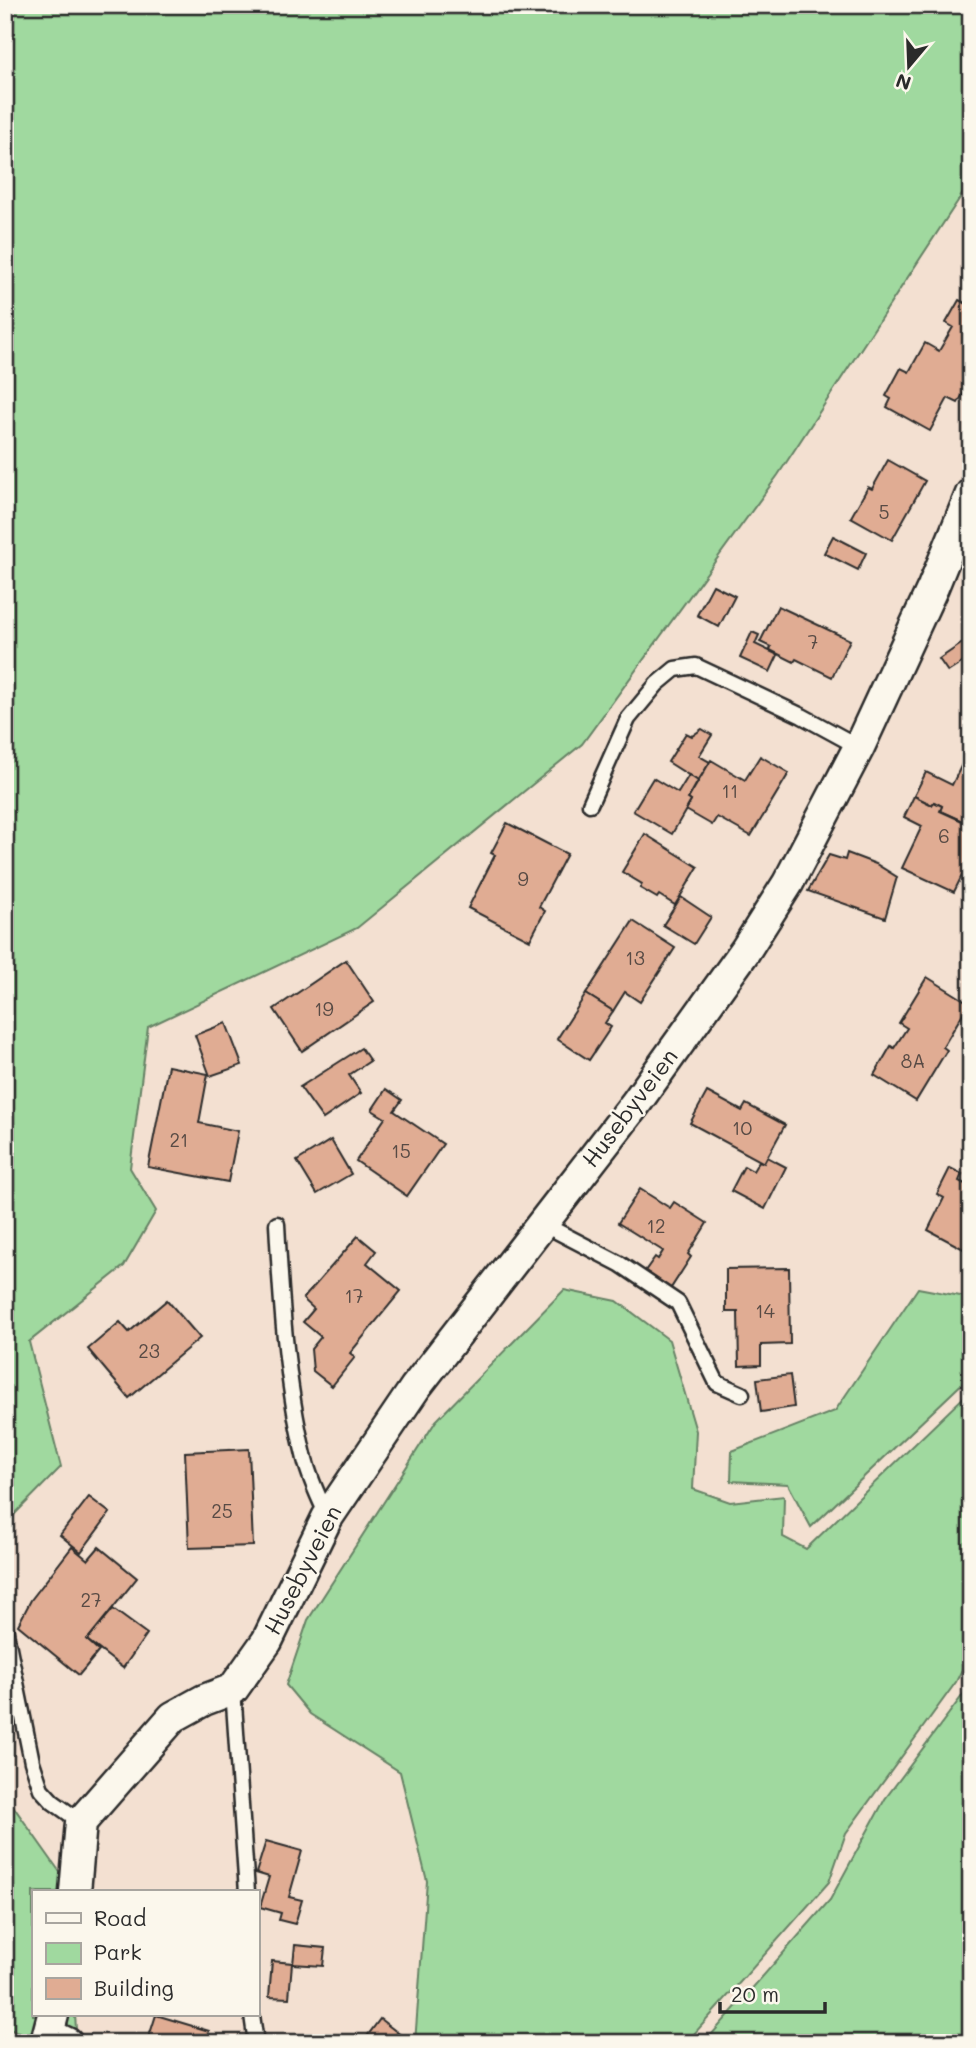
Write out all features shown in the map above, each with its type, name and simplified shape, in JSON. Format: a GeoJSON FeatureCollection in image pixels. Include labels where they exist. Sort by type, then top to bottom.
{"type":"FeatureCollection","features":[{"type":"Feature","properties":{"kind":"street","name":"Husebyveien"},"geometry":{"type":"LineString","coordinates":[[233,1689],[267,1641],[327,1517],[415,1388],[636,1103],[745,951],[788,883],[859,747],[933,587],[971,494]]}},
{"type":"Feature","properties":{"kind":"street"},"geometry":{"type":"LineString","coordinates":[[75,1890],[81,1822],[173,1717],[204,1700],[233,1689]]}},
{"type":"Feature","properties":{"kind":"street"},"geometry":{"type":"LineString","coordinates":[[53,2016],[48,2034],[67,2043]]}},
{"type":"Feature","properties":{"kind":"lane"},"geometry":{"type":"LineString","coordinates":[[590,804],[628,719],[657,684],[675,669],[696,666],[802,716],[859,747]]}},
{"type":"Feature","properties":{"kind":"lane"},"geometry":{"type":"LineString","coordinates":[[277,1224],[281,1294],[304,1457],[327,1517]]}},
{"type":"Feature","properties":{"kind":"lane"},"geometry":{"type":"LineString","coordinates":[[543,1224],[620,1264],[678,1303],[716,1383],[742,1394]]}},
{"type":"Feature","properties":{"kind":"lane"},"geometry":{"type":"LineString","coordinates":[[5,1628],[32,1762],[41,1789],[53,1802],[81,1822]]}},
{"type":"Feature","properties":{"kind":"lane"},"geometry":{"type":"LineString","coordinates":[[233,1689],[247,1890]]}},
{"type":"Feature","properties":{"kind":"lane"},"geometry":{"type":"LineString","coordinates":[[252,2016],[256,2043]]}},
{"type":"Feature","properties":{"kind":"green space"},"geometry":{"type":"Polygon","coordinates":[[[5,5],[971,5],[971,181],[778,475],[582,744],[357,928],[148,1027],[130,1168],[156,1211],[124,1266],[29,1342],[61,1467],[5,1524],[5,5]]]}},
{"type":"Feature","properties":{"kind":"green space"},"geometry":{"type":"Polygon","coordinates":[[[918,1288],[971,1298],[971,1375],[811,1527],[788,1484],[731,1481],[732,1451],[835,1411],[918,1288]]]}},
{"type":"Feature","properties":{"kind":"green space"},"geometry":{"type":"Polygon","coordinates":[[[564,1290],[617,1301],[669,1340],[696,1431],[693,1489],[730,1502],[784,1496],[783,1537],[806,1549],[971,1390],[971,1651],[956,1682],[846,1833],[829,1882],[686,2043],[415,2043],[427,1881],[400,1772],[310,1714],[286,1685],[308,1620],[436,1421],[564,1290]]]}},
{"type":"Feature","properties":{"kind":"green space"},"geometry":{"type":"Polygon","coordinates":[[[971,1684],[971,2043],[704,2043],[830,1900],[885,1799],[971,1684]]]}},
{"type":"Feature","properties":{"kind":"green space"},"geometry":{"type":"Polygon","coordinates":[[[5,1770],[11,1803],[62,1875],[63,1890],[32,1890],[32,2016],[75,2016],[77,2043],[56,2043],[5,2028],[5,1770]]]}},
{"type":"Feature","properties":{"kind":"building"},"geometry":{"type":"Polygon","coordinates":[[[959,300],[971,306],[971,380],[958,403],[948,398],[930,431],[887,407],[891,399],[886,396],[901,368],[909,372],[925,343],[939,351],[953,327],[946,323],[959,300]]]}},
{"type":"Feature","properties":{"kind":"building"},"geometry":{"type":"Polygon","coordinates":[[[888,460],[925,481],[892,540],[851,517],[868,487],[872,489],[888,460]]]}},
{"type":"Feature","properties":{"kind":"building"},"geometry":{"type":"Polygon","coordinates":[[[833,536],[866,553],[858,570],[824,553],[833,536]]]}},
{"type":"Feature","properties":{"kind":"building"},"geometry":{"type":"Polygon","coordinates":[[[713,585],[735,596],[719,627],[697,615],[713,585]]]}},
{"type":"Feature","properties":{"kind":"building"},"geometry":{"type":"Polygon","coordinates":[[[778,606],[850,640],[832,677],[796,659],[794,662],[760,642],[778,606]]]}},
{"type":"Feature","properties":{"kind":"building"},"geometry":{"type":"Polygon","coordinates":[[[752,632],[759,635],[755,644],[778,655],[770,672],[740,658],[752,632]]]}},
{"type":"Feature","properties":{"kind":"building"},"geometry":{"type":"Polygon","coordinates":[[[967,640],[971,645],[971,657],[948,672],[939,659],[967,640]]]}},
{"type":"Feature","properties":{"kind":"building"},"geometry":{"type":"Polygon","coordinates":[[[702,729],[712,735],[699,756],[710,762],[698,781],[668,762],[686,733],[692,736],[702,729]]]}},
{"type":"Feature","properties":{"kind":"building"},"geometry":{"type":"Polygon","coordinates":[[[760,756],[789,773],[751,836],[717,817],[712,825],[686,810],[691,801],[688,799],[711,760],[745,780],[760,756]]]}},
{"type":"Feature","properties":{"kind":"building"},"geometry":{"type":"Polygon","coordinates":[[[963,762],[971,765],[971,825],[940,811],[942,806],[934,802],[932,805],[914,796],[926,772],[952,785],[963,762]]]}},
{"type":"Feature","properties":{"kind":"building"},"geometry":{"type":"Polygon","coordinates":[[[689,775],[698,781],[688,799],[691,801],[672,834],[633,811],[653,778],[678,793],[689,775]]]}},
{"type":"Feature","properties":{"kind":"building"},"geometry":{"type":"Polygon","coordinates":[[[914,796],[932,805],[934,802],[942,806],[940,811],[971,825],[971,857],[954,892],[902,868],[922,826],[904,817],[914,796]]]}},
{"type":"Feature","properties":{"kind":"building"},"geometry":{"type":"Polygon","coordinates":[[[507,823],[567,854],[539,907],[545,911],[530,940],[468,908],[495,855],[491,853],[507,823]]]}},
{"type":"Feature","properties":{"kind":"building"},"geometry":{"type":"Polygon","coordinates":[[[645,834],[698,867],[675,905],[640,888],[642,884],[622,872],[645,834]]]}},
{"type":"Feature","properties":{"kind":"building"},"geometry":{"type":"Polygon","coordinates":[[[847,853],[876,864],[897,877],[885,918],[808,891],[829,855],[845,860],[847,853]]]}},
{"type":"Feature","properties":{"kind":"building"},"geometry":{"type":"Polygon","coordinates":[[[681,897],[711,917],[694,944],[663,925],[681,897]]]}},
{"type":"Feature","properties":{"kind":"building"},"geometry":{"type":"Polygon","coordinates":[[[633,921],[675,948],[640,1002],[625,992],[613,1011],[586,994],[633,921]]]}},
{"type":"Feature","properties":{"kind":"building"},"geometry":{"type":"Polygon","coordinates":[[[346,960],[374,1002],[302,1051],[274,1009],[346,960]]]}},
{"type":"Feature","properties":{"kind":"building"},"geometry":{"type":"Polygon","coordinates":[[[927,977],[969,1003],[943,1047],[947,1050],[916,1101],[874,1075],[891,1046],[894,1048],[907,1028],[899,1023],[927,977]]]}},
{"type":"Feature","properties":{"kind":"building"},"geometry":{"type":"Polygon","coordinates":[[[586,994],[613,1011],[605,1023],[611,1027],[589,1060],[557,1039],[586,994]]]}},
{"type":"Feature","properties":{"kind":"building"},"geometry":{"type":"Polygon","coordinates":[[[226,1023],[242,1065],[210,1076],[195,1035],[226,1023]]]}},
{"type":"Feature","properties":{"kind":"building"},"geometry":{"type":"Polygon","coordinates":[[[361,1048],[370,1061],[349,1075],[361,1093],[323,1119],[300,1087],[361,1048]]]}},
{"type":"Feature","properties":{"kind":"building"},"geometry":{"type":"Polygon","coordinates":[[[168,1066],[208,1074],[199,1123],[238,1131],[228,1182],[148,1167],[168,1066]]]}},
{"type":"Feature","properties":{"kind":"building"},"geometry":{"type":"Polygon","coordinates":[[[386,1089],[402,1100],[394,1111],[443,1144],[407,1196],[356,1161],[385,1118],[372,1110],[386,1089]]]}},
{"type":"Feature","properties":{"kind":"building"},"geometry":{"type":"Polygon","coordinates":[[[707,1092],[742,1111],[746,1104],[785,1125],[764,1163],[690,1123],[707,1092]]]}},
{"type":"Feature","properties":{"kind":"building"},"geometry":{"type":"Polygon","coordinates":[[[331,1140],[351,1174],[317,1194],[297,1161],[331,1140]]]}},
{"type":"Feature","properties":{"kind":"building"},"geometry":{"type":"Polygon","coordinates":[[[767,1157],[786,1167],[765,1209],[731,1191],[744,1166],[753,1171],[759,1161],[764,1163],[767,1157]]]}},
{"type":"Feature","properties":{"kind":"building"},"geometry":{"type":"Polygon","coordinates":[[[950,1168],[962,1174],[959,1181],[971,1187],[971,1253],[928,1230],[944,1198],[937,1194],[950,1168]]]}},
{"type":"Feature","properties":{"kind":"building"},"geometry":{"type":"Polygon","coordinates":[[[640,1189],[670,1208],[674,1202],[707,1223],[688,1254],[691,1257],[671,1288],[645,1271],[663,1251],[618,1223],[640,1189]]]}},
{"type":"Feature","properties":{"kind":"building"},"geometry":{"type":"Polygon","coordinates":[[[358,1236],[376,1251],[367,1263],[401,1291],[350,1353],[355,1357],[332,1386],[313,1371],[311,1349],[321,1337],[303,1322],[314,1309],[303,1299],[358,1236]]]}},
{"type":"Feature","properties":{"kind":"building"},"geometry":{"type":"Polygon","coordinates":[[[789,1268],[790,1344],[761,1345],[761,1365],[739,1366],[738,1312],[726,1312],[726,1269],[789,1268]]]}},
{"type":"Feature","properties":{"kind":"building"},"geometry":{"type":"Polygon","coordinates":[[[167,1300],[200,1338],[129,1398],[88,1349],[120,1322],[129,1332],[167,1300]]]}},
{"type":"Feature","properties":{"kind":"building"},"geometry":{"type":"Polygon","coordinates":[[[790,1375],[794,1407],[761,1412],[757,1379],[790,1375]]]}},
{"type":"Feature","properties":{"kind":"building"},"geometry":{"type":"Polygon","coordinates":[[[249,1449],[253,1546],[189,1548],[185,1452],[249,1449]]]}},
{"type":"Feature","properties":{"kind":"building"},"geometry":{"type":"Polygon","coordinates":[[[89,1497],[110,1513],[81,1552],[60,1535],[89,1497]]]}},
{"type":"Feature","properties":{"kind":"building"},"geometry":{"type":"Polygon","coordinates":[[[72,1547],[88,1560],[99,1547],[137,1578],[87,1640],[99,1651],[79,1675],[18,1625],[31,1600],[72,1547]]]}},
{"type":"Feature","properties":{"kind":"building"},"geometry":{"type":"Polygon","coordinates":[[[113,1609],[147,1634],[123,1668],[87,1640],[113,1609]]]}},
{"type":"Feature","properties":{"kind":"building"},"geometry":{"type":"Polygon","coordinates":[[[266,1841],[302,1851],[289,1897],[302,1900],[295,1924],[279,1920],[281,1913],[260,1907],[269,1877],[256,1873],[266,1841]]]}},
{"type":"Feature","properties":{"kind":"building"},"geometry":{"type":"Polygon","coordinates":[[[295,1945],[325,1948],[323,1966],[293,1964],[295,1945]]]}},
{"type":"Feature","properties":{"kind":"building"},"geometry":{"type":"Polygon","coordinates":[[[272,1961],[292,1963],[289,1998],[269,1997],[272,1961]]]}},
{"type":"Feature","properties":{"kind":"building"},"geometry":{"type":"Polygon","coordinates":[[[156,2016],[209,2031],[206,2043],[147,2043],[156,2016]]]}},
{"type":"Feature","properties":{"kind":"building"},"geometry":{"type":"Polygon","coordinates":[[[380,2019],[402,2036],[397,2043],[362,2043],[380,2019]]]}}]}
